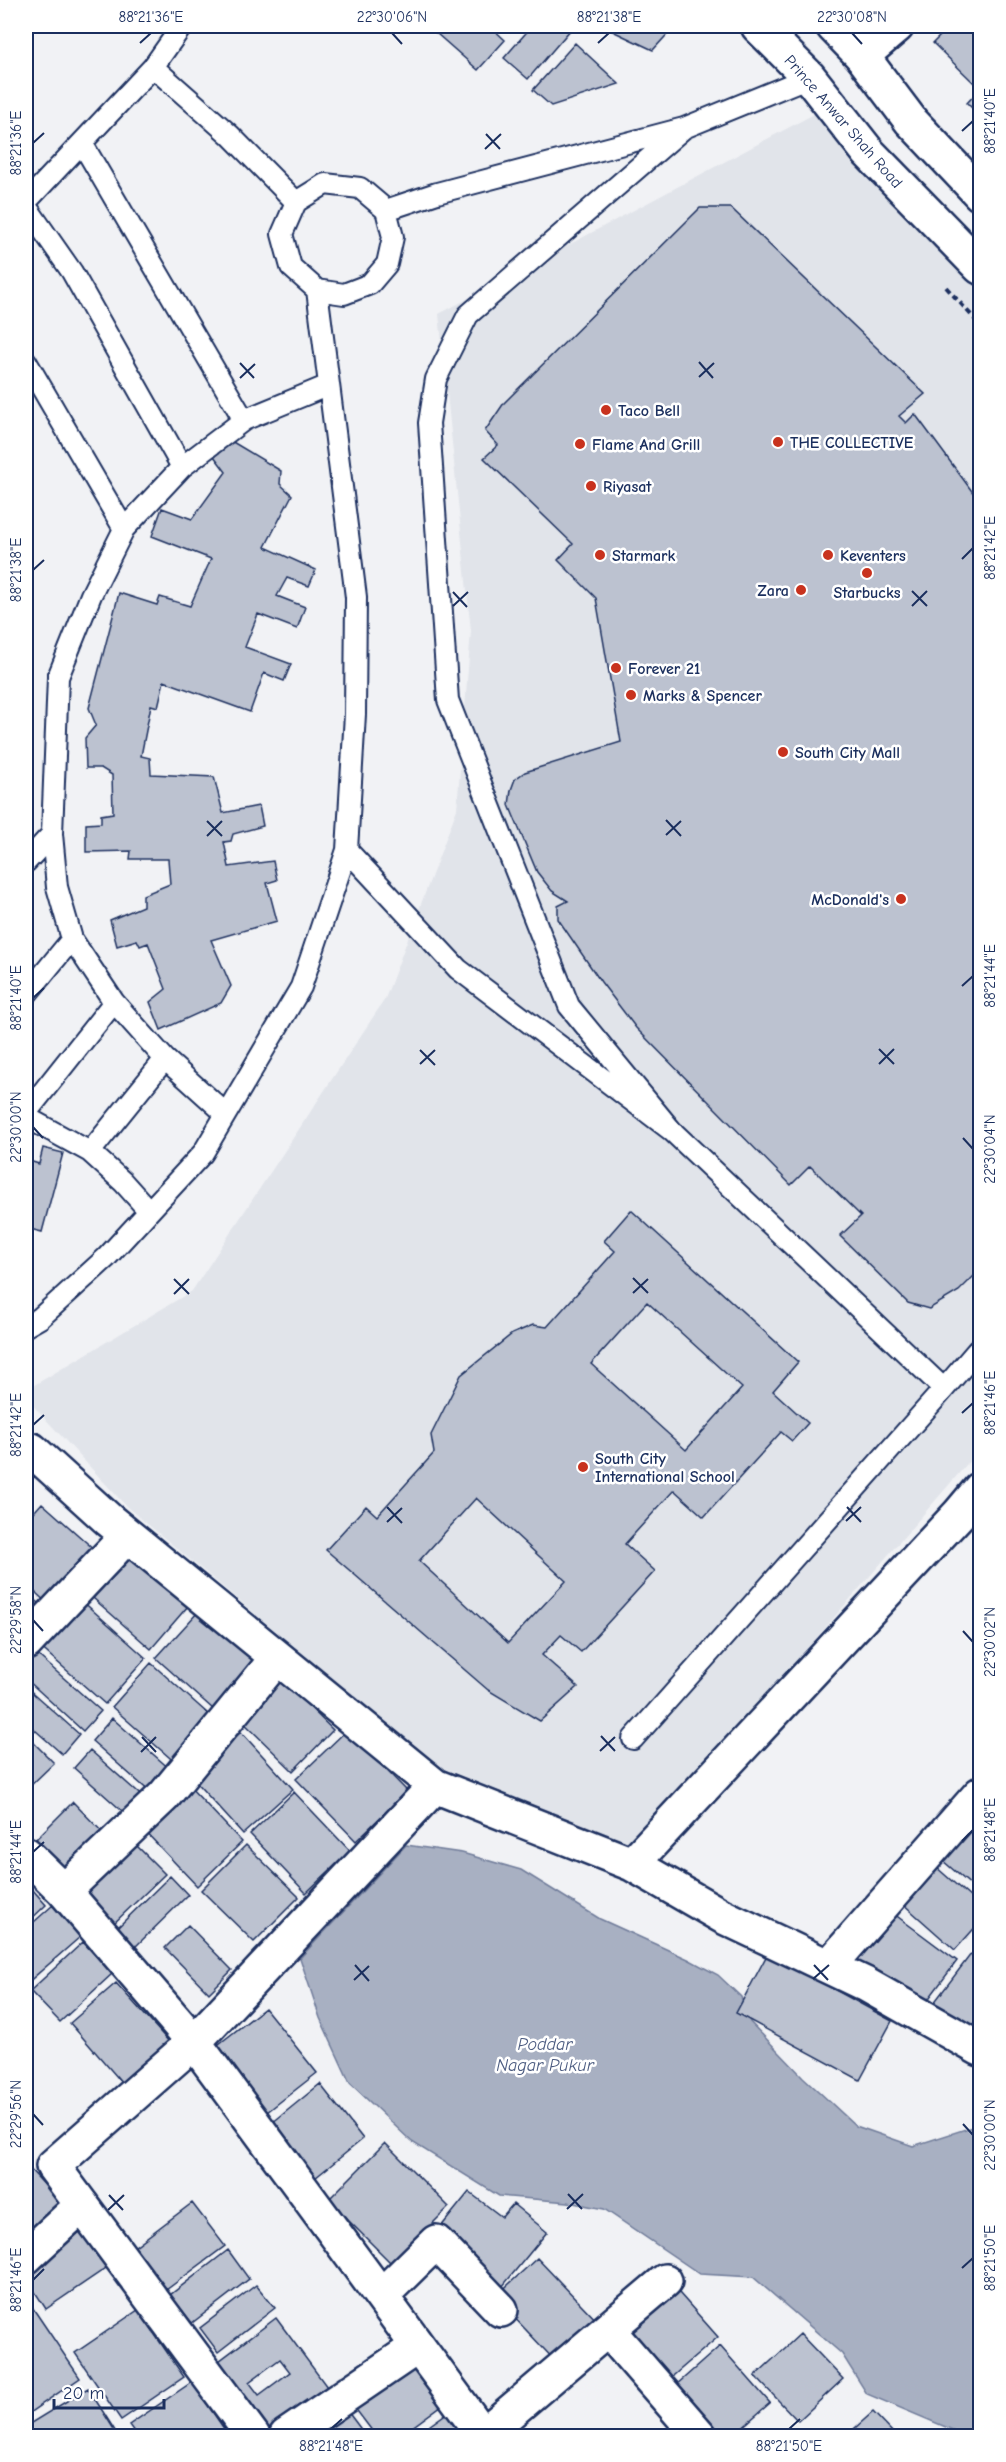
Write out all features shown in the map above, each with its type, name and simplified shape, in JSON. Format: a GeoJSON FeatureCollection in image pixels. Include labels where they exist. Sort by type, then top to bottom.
{"type":"FeatureCollection","features":[{"type":"Feature","properties":{"kind":"street","name":"Prince Anwar Shah Road"},"geometry":{"type":"LineString","coordinates":[[758,26],[809,76],[868,152],[981,267]]}},
{"type":"Feature","properties":{"kind":"street"},"geometry":{"type":"LineString","coordinates":[[832,26],[862,56],[911,121],[981,194]]}},
{"type":"Feature","properties":{"kind":"street"},"geometry":{"type":"LineString","coordinates":[[862,56],[897,26]]}},
{"type":"Feature","properties":{"kind":"street"},"geometry":{"type":"LineString","coordinates":[[32,1450],[128,1536],[435,1786],[632,1864],[722,1916],[829,1966],[981,2049]]}},
{"type":"Feature","properties":{"kind":"street"},"geometry":{"type":"LineString","coordinates":[[632,1864],[981,1489]]}},
{"type":"Feature","properties":{"kind":"street"},"geometry":{"type":"LineString","coordinates":[[26,1643],[128,1536]]}},
{"type":"Feature","properties":{"kind":"street"},"geometry":{"type":"LineString","coordinates":[[64,1892],[164,1796],[277,1658]]}},
{"type":"Feature","properties":{"kind":"street"},"geometry":{"type":"LineString","coordinates":[[253,2436],[53,2166],[194,2042],[435,1786]]}},
{"type":"Feature","properties":{"kind":"street"},"geometry":{"type":"LineString","coordinates":[[829,1966],[981,1794]]}},
{"type":"Feature","properties":{"kind":"street"},"geometry":{"type":"LineString","coordinates":[[26,1854],[64,1892],[194,2042],[483,2436],[665,2281]]}},
{"type":"Feature","properties":{"kind":"street"},"geometry":{"type":"LineString","coordinates":[[26,2257],[82,2205]]}},
{"type":"Feature","properties":{"kind":"street"},"geometry":{"type":"LineString","coordinates":[[381,2296],[436,2242],[501,2310]]}},
{"type":"Feature","properties":{"kind":"street"},"geometry":{"type":"LineString","coordinates":[[608,2330],[700,2436]]}},
{"type":"Feature","properties":{"kind":"street"},"geometry":{"type":"LineString","coordinates":[[286,2436],[417,2347]]}},
{"type":"Feature","properties":{"kind":"lane"},"geometry":{"type":"LineString","coordinates":[[182,26],[153,67],[81,142],[26,204],[72,272],[182,468]]}},
{"type":"Feature","properties":{"kind":"lane"},"geometry":{"type":"LineString","coordinates":[[153,67],[230,135],[296,202]]}},
{"type":"Feature","properties":{"kind":"lane"},"geometry":{"type":"LineString","coordinates":[[386,210],[437,193],[684,128],[809,76]]}},
{"type":"Feature","properties":{"kind":"lane"},"geometry":{"type":"LineString","coordinates":[[672,1131],[569,1006],[448,700],[429,423],[436,379],[468,315],[684,128]]}},
{"type":"Feature","properties":{"kind":"lane"},"geometry":{"type":"LineString","coordinates":[[81,142],[244,420]]}},
{"type":"Feature","properties":{"kind":"lane"},"geometry":{"type":"LineString","coordinates":[[325,184],[360,188],[386,210],[393,237],[387,264],[370,284],[344,294],[317,290],[291,267],[282,234],[296,202],[325,184]]}},
{"type":"Feature","properties":{"kind":"lane"},"geometry":{"type":"LineString","coordinates":[[30,1319],[106,1258],[203,1153],[301,987],[347,850],[355,714],[356,597],[317,290]]}},
{"type":"Feature","properties":{"kind":"lane"},"geometry":{"type":"LineString","coordinates":[[26,361],[124,529]]}},
{"type":"Feature","properties":{"kind":"lane"},"geometry":{"type":"LineString","coordinates":[[226,1114],[165,1059],[114,1002],[72,939],[57,887],[52,834],[58,677],[91,595],[124,529],[182,468],[244,420],[329,385]]}},
{"type":"Feature","properties":{"kind":"lane"},"geometry":{"type":"LineString","coordinates":[[26,862],[52,834]]}},
{"type":"Feature","properties":{"kind":"lane"},"geometry":{"type":"LineString","coordinates":[[347,850],[458,969],[672,1131],[944,1389]]}},
{"type":"Feature","properties":{"kind":"lane"},"geometry":{"type":"LineString","coordinates":[[26,995],[72,939]]}},
{"type":"Feature","properties":{"kind":"lane"},"geometry":{"type":"LineString","coordinates":[[114,1002],[26,1115],[90,1152],[123,1182],[149,1211]]}},
{"type":"Feature","properties":{"kind":"lane"},"geometry":{"type":"LineString","coordinates":[[90,1152],[165,1059]]}},
{"type":"Feature","properties":{"kind":"lane"},"geometry":{"type":"LineString","coordinates":[[633,1739],[981,1347]]}},
{"type":"Feature","properties":{"kind":"shaded area","name":"South City Mall"},"geometry":{"type":"Polygon","coordinates":[[[831,105],[980,283],[980,1449],[636,1846],[438,1766],[128,1508],[26,1398],[26,1390],[192,1291],[385,999],[457,809],[471,631],[439,314],[831,105]]]}},
{"type":"Feature","properties":{"kind":"water","name":"Poddar Nagar Pukur"},"geometry":{"type":"Polygon","coordinates":[[[406,1845],[462,1853],[521,1870],[600,1919],[718,1975],[741,1997],[750,2022],[803,2077],[856,2126],[913,2146],[978,2125],[980,2127],[980,2436],[967,2436],[867,2394],[842,2354],[753,2277],[700,2274],[604,2209],[568,2202],[499,2196],[412,2142],[350,2083],[320,2018],[300,1958],[406,1845]]]}},
{"type":"Feature","properties":{"kind":"building"},"geometry":{"type":"Polygon","coordinates":[[[428,26],[490,26],[505,40],[478,70],[428,26]]]}},
{"type":"Feature","properties":{"kind":"building"},"geometry":{"type":"Polygon","coordinates":[[[532,26],[567,26],[571,29],[528,79],[504,58],[532,26]]]}},
{"type":"Feature","properties":{"kind":"building"},"geometry":{"type":"Polygon","coordinates":[[[602,26],[672,26],[674,27],[653,50],[602,26]]]}},
{"type":"Feature","properties":{"kind":"building"},"geometry":{"type":"Polygon","coordinates":[[[950,26],[980,26],[980,76],[974,83],[933,43],[950,26]]]}},
{"type":"Feature","properties":{"kind":"building"},"geometry":{"type":"Polygon","coordinates":[[[575,43],[619,84],[551,106],[533,90],[575,43]]]}},
{"type":"Feature","properties":{"kind":"building"},"geometry":{"type":"Polygon","coordinates":[[[980,89],[980,116],[967,103],[980,89]]]}},
{"type":"Feature","properties":{"kind":"building","name":"South City Mall"},"geometry":{"type":"Polygon","coordinates":[[[700,208],[731,208],[925,394],[899,416],[906,423],[915,414],[980,502],[980,1270],[959,1291],[929,1309],[908,1303],[840,1236],[861,1216],[810,1166],[791,1185],[636,1028],[558,919],[558,906],[568,901],[552,891],[537,872],[509,805],[515,779],[525,772],[621,742],[596,598],[558,560],[573,544],[484,458],[498,445],[485,431],[504,403],[700,208]]]}},
{"type":"Feature","properties":{"kind":"building"},"geometry":{"type":"Polygon","coordinates":[[[231,441],[281,471],[280,484],[292,495],[265,547],[316,570],[309,586],[287,578],[277,596],[305,607],[297,629],[258,614],[245,647],[291,664],[284,681],[264,673],[250,712],[164,681],[158,707],[151,705],[141,756],[150,758],[151,774],[214,777],[223,813],[259,806],[263,826],[233,834],[231,841],[224,842],[229,867],[273,861],[277,880],[267,883],[277,921],[211,940],[231,986],[221,1003],[161,1030],[150,1002],[166,989],[148,943],[140,946],[137,940],[117,946],[110,920],[143,906],[143,895],[170,884],[168,859],[130,859],[131,851],[86,852],[86,824],[101,823],[101,815],[113,813],[112,775],[101,768],[86,768],[85,738],[96,725],[89,708],[119,593],[157,605],[160,597],[190,606],[211,559],[152,536],[162,508],[192,519],[226,472],[214,456],[231,441]]]}},
{"type":"Feature","properties":{"kind":"building"},"geometry":{"type":"Polygon","coordinates":[[[43,1148],[63,1153],[42,1232],[26,1228],[26,1160],[39,1164],[43,1148]]]}},
{"type":"Feature","properties":{"kind":"building"},"geometry":{"type":"Polygon","coordinates":[[[631,1210],[798,1362],[773,1391],[808,1423],[792,1441],[781,1432],[704,1517],[674,1490],[625,1544],[655,1571],[581,1652],[561,1635],[542,1655],[578,1687],[540,1721],[488,1690],[326,1550],[366,1506],[377,1516],[434,1453],[431,1435],[461,1375],[512,1334],[533,1325],[547,1327],[615,1251],[604,1241],[631,1210]],[[647,1302],[591,1364],[686,1450],[742,1388],[647,1302]],[[476,1498],[419,1561],[508,1643],[566,1581],[476,1498]]]}},
{"type":"Feature","properties":{"kind":"building"},"geometry":{"type":"Polygon","coordinates":[[[26,1451],[43,1467],[26,1486],[26,1451]]]}},
{"type":"Feature","properties":{"kind":"building"},"geometry":{"type":"Polygon","coordinates":[[[42,1503],[95,1550],[47,1603],[26,1584],[26,1521],[42,1503]]]}},
{"type":"Feature","properties":{"kind":"building"},"geometry":{"type":"Polygon","coordinates":[[[123,1548],[188,1606],[151,1649],[85,1591],[123,1548]]]}},
{"type":"Feature","properties":{"kind":"building"},"geometry":{"type":"Polygon","coordinates":[[[26,1591],[41,1605],[26,1623],[26,1591]]]}},
{"type":"Feature","properties":{"kind":"building"},"geometry":{"type":"Polygon","coordinates":[[[80,1599],[146,1658],[105,1704],[38,1645],[80,1599]]]}},
{"type":"Feature","properties":{"kind":"building"},"geometry":{"type":"Polygon","coordinates":[[[198,1612],[265,1671],[223,1718],[156,1658],[198,1612]]]}},
{"type":"Feature","properties":{"kind":"building"},"geometry":{"type":"Polygon","coordinates":[[[32,1650],[101,1711],[83,1731],[26,1679],[26,1658],[32,1650]]]}},
{"type":"Feature","properties":{"kind":"building"},"geometry":{"type":"Polygon","coordinates":[[[151,1663],[216,1721],[178,1765],[112,1707],[151,1663]]]}},
{"type":"Feature","properties":{"kind":"building"},"geometry":{"type":"Polygon","coordinates":[[[277,1675],[333,1730],[293,1771],[237,1716],[277,1675]]]}},
{"type":"Feature","properties":{"kind":"building"},"geometry":{"type":"Polygon","coordinates":[[[26,1687],[79,1734],[62,1754],[26,1722],[26,1687]]]}},
{"type":"Feature","properties":{"kind":"building"},"geometry":{"type":"Polygon","coordinates":[[[112,1718],[171,1770],[151,1793],[92,1741],[112,1718]]]}},
{"type":"Feature","properties":{"kind":"building"},"geometry":{"type":"Polygon","coordinates":[[[347,1730],[407,1791],[356,1841],[296,1779],[347,1730]]]}},
{"type":"Feature","properties":{"kind":"building"},"geometry":{"type":"Polygon","coordinates":[[[241,1732],[293,1789],[243,1834],[192,1778],[241,1732]]]}},
{"type":"Feature","properties":{"kind":"building"},"geometry":{"type":"Polygon","coordinates":[[[26,1737],[54,1763],[26,1790],[26,1737]]]}},
{"type":"Feature","properties":{"kind":"building"},"geometry":{"type":"Polygon","coordinates":[[[90,1750],[146,1800],[130,1818],[74,1768],[90,1750]]]}},
{"type":"Feature","properties":{"kind":"building"},"geometry":{"type":"Polygon","coordinates":[[[187,1784],[242,1842],[197,1886],[141,1827],[187,1784]]]}},
{"type":"Feature","properties":{"kind":"building"},"geometry":{"type":"Polygon","coordinates":[[[294,1792],[350,1851],[306,1893],[250,1834],[294,1792]]]}},
{"type":"Feature","properties":{"kind":"building"},"geometry":{"type":"Polygon","coordinates":[[[73,1802],[110,1840],[72,1877],[35,1840],[73,1802]]]}},
{"type":"Feature","properties":{"kind":"building"},"geometry":{"type":"Polygon","coordinates":[[[974,1823],[980,1828],[980,1893],[942,1860],[974,1823]]]}},
{"type":"Feature","properties":{"kind":"building"},"geometry":{"type":"Polygon","coordinates":[[[130,1839],[165,1874],[109,1928],[75,1893],[130,1839]]]}},
{"type":"Feature","properties":{"kind":"building"},"geometry":{"type":"Polygon","coordinates":[[[246,1845],[299,1897],[254,1942],[201,1890],[246,1845]]]}},
{"type":"Feature","properties":{"kind":"building"},"geometry":{"type":"Polygon","coordinates":[[[935,1866],[980,1906],[980,1922],[955,1950],[902,1903],[935,1866]]]}},
{"type":"Feature","properties":{"kind":"building"},"geometry":{"type":"Polygon","coordinates":[[[170,1876],[188,1895],[132,1950],[113,1932],[170,1876]]]}},
{"type":"Feature","properties":{"kind":"building"},"geometry":{"type":"Polygon","coordinates":[[[26,1882],[46,1905],[26,1924],[26,1882]]]}},
{"type":"Feature","properties":{"kind":"building"},"geometry":{"type":"Polygon","coordinates":[[[53,1905],[80,1937],[26,1984],[26,1929],[53,1905]]]}},
{"type":"Feature","properties":{"kind":"building"},"geometry":{"type":"Polygon","coordinates":[[[890,1911],[957,1961],[921,2009],[854,1959],[890,1911]]]}},
{"type":"Feature","properties":{"kind":"building"},"geometry":{"type":"Polygon","coordinates":[[[188,1925],[232,1970],[209,1993],[165,1948],[188,1925]]]}},
{"type":"Feature","properties":{"kind":"building"},"geometry":{"type":"Polygon","coordinates":[[[83,1942],[112,1974],[60,2022],[30,1991],[83,1942]]]}},
{"type":"Feature","properties":{"kind":"building"},"geometry":{"type":"Polygon","coordinates":[[[768,1953],[892,2021],[860,2080],[736,2013],[768,1953]]]}},
{"type":"Feature","properties":{"kind":"building"},"geometry":{"type":"Polygon","coordinates":[[[971,1954],[980,1961],[980,2039],[933,2004],[971,1954]]]}},
{"type":"Feature","properties":{"kind":"building"},"geometry":{"type":"Polygon","coordinates":[[[116,1983],[170,2043],[124,2085],[70,2023],[116,1983]]]}},
{"type":"Feature","properties":{"kind":"building"},"geometry":{"type":"Polygon","coordinates":[[[265,2008],[317,2073],[262,2116],[210,2051],[265,2008]]]}},
{"type":"Feature","properties":{"kind":"building"},"geometry":{"type":"Polygon","coordinates":[[[320,2084],[363,2139],[315,2178],[272,2123],[320,2084]]]}},
{"type":"Feature","properties":{"kind":"building"},"geometry":{"type":"Polygon","coordinates":[[[385,2143],[449,2207],[392,2264],[328,2200],[385,2143]]]}},
{"type":"Feature","properties":{"kind":"building"},"geometry":{"type":"Polygon","coordinates":[[[26,2165],[67,2209],[26,2248],[26,2165]]]}},
{"type":"Feature","properties":{"kind":"building"},"geometry":{"type":"Polygon","coordinates":[[[469,2192],[502,2217],[513,2204],[547,2232],[502,2287],[436,2233],[469,2192]]]}},
{"type":"Feature","properties":{"kind":"building"},"geometry":{"type":"Polygon","coordinates":[[[192,2203],[225,2246],[166,2290],[134,2247],[192,2203]]]}},
{"type":"Feature","properties":{"kind":"building"},"geometry":{"type":"Polygon","coordinates":[[[82,2227],[109,2266],[46,2309],[26,2278],[26,2265],[82,2227]]]}},
{"type":"Feature","properties":{"kind":"building"},"geometry":{"type":"Polygon","coordinates":[[[228,2250],[249,2279],[192,2323],[170,2295],[228,2250]]]}},
{"type":"Feature","properties":{"kind":"building"},"geometry":{"type":"Polygon","coordinates":[[[537,2258],[600,2324],[558,2364],[495,2297],[537,2258]]]}},
{"type":"Feature","properties":{"kind":"building"},"geometry":{"type":"Polygon","coordinates":[[[256,2285],[275,2308],[218,2352],[200,2328],[256,2285]]]}},
{"type":"Feature","properties":{"kind":"building"},"geometry":{"type":"Polygon","coordinates":[[[672,2285],[718,2337],[667,2381],[621,2328],[672,2285]]]}},
{"type":"Feature","properties":{"kind":"building"},"geometry":{"type":"Polygon","coordinates":[[[26,2298],[80,2378],[26,2415],[26,2298]]]}},
{"type":"Feature","properties":{"kind":"building"},"geometry":{"type":"Polygon","coordinates":[[[138,2310],[184,2377],[121,2420],[75,2353],[138,2310]]]}},
{"type":"Feature","properties":{"kind":"building"},"geometry":{"type":"Polygon","coordinates":[[[276,2318],[333,2395],[275,2436],[219,2361],[276,2318]],[[280,2359],[249,2382],[259,2395],[290,2372],[280,2359]]]}},
{"type":"Feature","properties":{"kind":"building"},"geometry":{"type":"Polygon","coordinates":[[[800,2334],[843,2379],[798,2421],[755,2376],[800,2334]]]}},
{"type":"Feature","properties":{"kind":"building"},"geometry":{"type":"Polygon","coordinates":[[[720,2346],[770,2403],[732,2436],[704,2436],[667,2393],[720,2346]]]}},
{"type":"Feature","properties":{"kind":"building"},"geometry":{"type":"Polygon","coordinates":[[[408,2360],[442,2405],[400,2436],[376,2436],[351,2403],[408,2360]]]}},
{"type":"Feature","properties":{"kind":"building"},"geometry":{"type":"Polygon","coordinates":[[[192,2382],[229,2436],[137,2436],[129,2425],[192,2382]]]}},
{"type":"Feature","properties":{"kind":"building"},"geometry":{"type":"Polygon","coordinates":[[[88,2388],[117,2434],[113,2436],[31,2436],[26,2426],[88,2388]]]}},
{"type":"Feature","properties":{"kind":"building"},"geometry":{"type":"Polygon","coordinates":[[[342,2404],[366,2436],[299,2436],[342,2404]]]}},
{"type":"Feature","properties":{"kind":"building"},"geometry":{"type":"Polygon","coordinates":[[[873,2412],[896,2436],[846,2436],[873,2412]]]}},
{"type":"Feature","properties":{"kind":"building"},"geometry":{"type":"Polygon","coordinates":[[[447,2413],[465,2436],[415,2436],[447,2413]]]}},
{"type":"Feature","properties":{"kind":"place","name":"Taco Bell"},"geometry":{"type":"Point","coordinates":[606,410]}},
{"type":"Feature","properties":{"kind":"place","name":"THE COLLECTIVE"},"geometry":{"type":"Point","coordinates":[778,442]}},
{"type":"Feature","properties":{"kind":"place","name":"Flame And Grill"},"geometry":{"type":"Point","coordinates":[580,444]}},
{"type":"Feature","properties":{"kind":"place","name":"Riyasat"},"geometry":{"type":"Point","coordinates":[591,486]}},
{"type":"Feature","properties":{"kind":"place","name":"Starmark"},"geometry":{"type":"Point","coordinates":[600,555]}},
{"type":"Feature","properties":{"kind":"place","name":"Keventers"},"geometry":{"type":"Point","coordinates":[828,555]}},
{"type":"Feature","properties":{"kind":"place","name":"Starbucks"},"geometry":{"type":"Point","coordinates":[867,573]}},
{"type":"Feature","properties":{"kind":"place","name":"Zara"},"geometry":{"type":"Point","coordinates":[801,590]}},
{"type":"Feature","properties":{"kind":"place","name":"Forever 21"},"geometry":{"type":"Point","coordinates":[616,668]}},
{"type":"Feature","properties":{"kind":"place","name":"Marks & Spencer"},"geometry":{"type":"Point","coordinates":[631,695]}},
{"type":"Feature","properties":{"kind":"place","name":"South City Mall"},"geometry":{"type":"Point","coordinates":[783,752]}},
{"type":"Feature","properties":{"kind":"place","name":"McDonald's"},"geometry":{"type":"Point","coordinates":[901,899]}},
{"type":"Feature","properties":{"kind":"place","name":"South City International School"},"geometry":{"type":"Point","coordinates":[583,1467]}}]}
